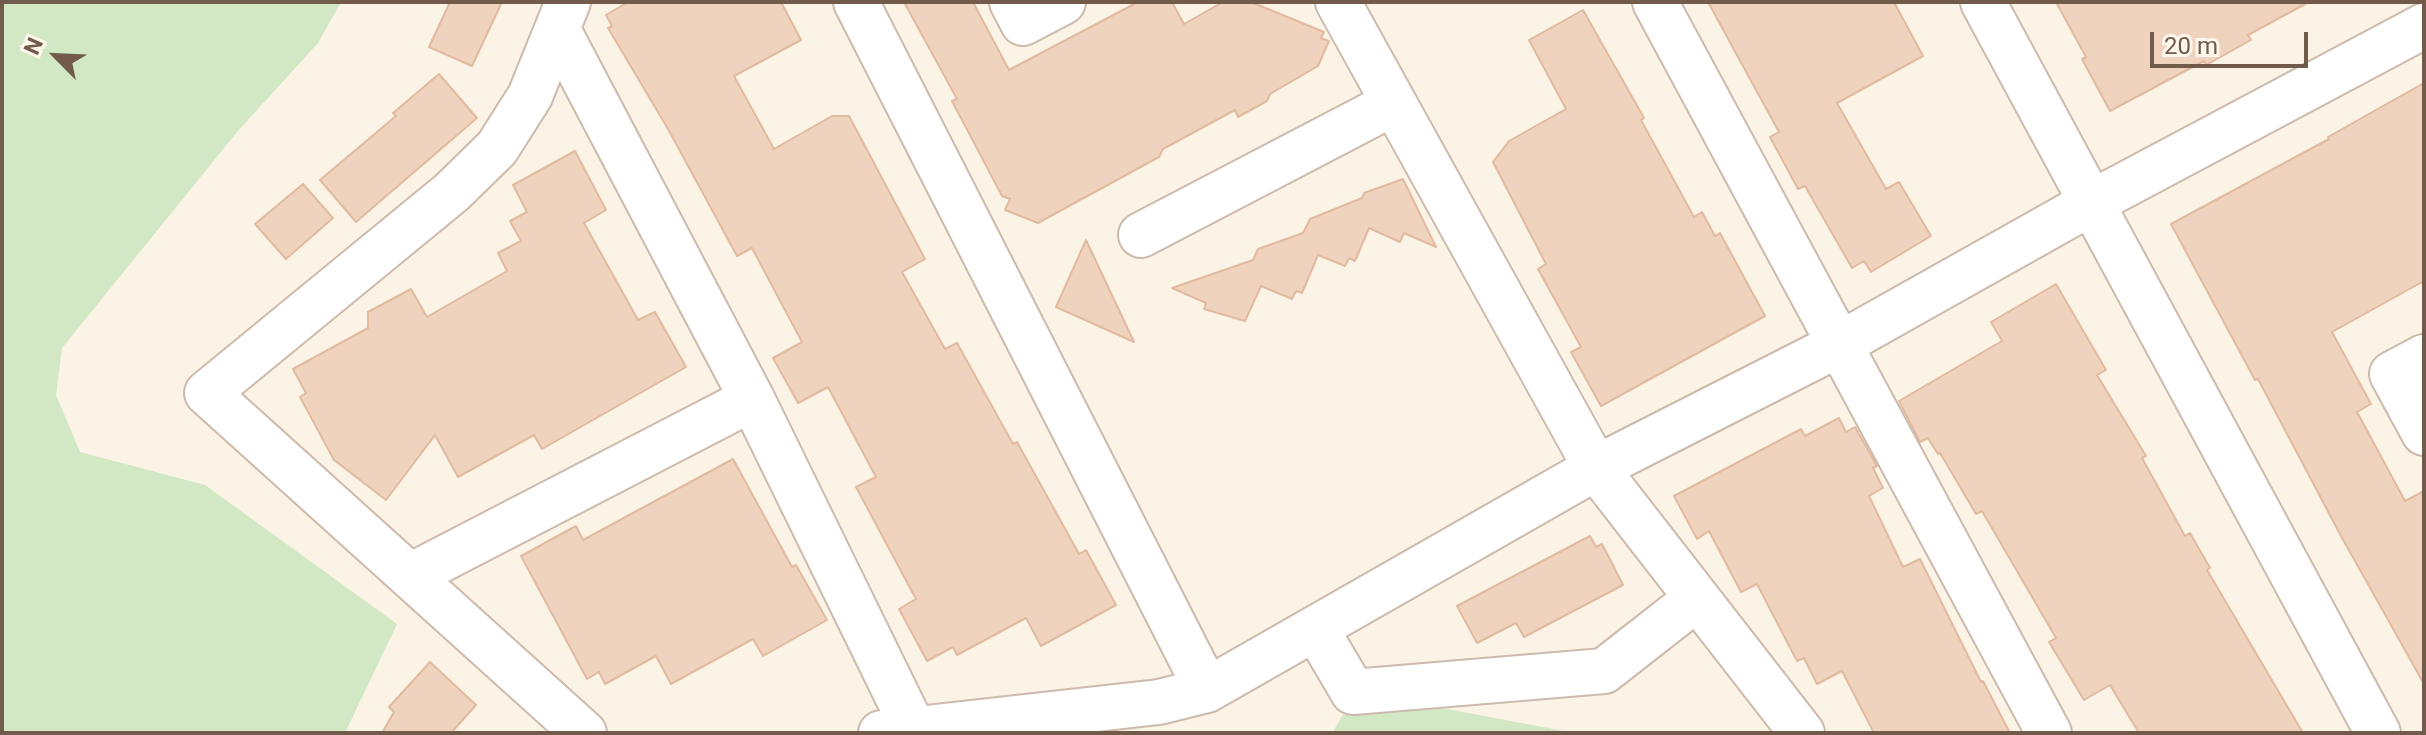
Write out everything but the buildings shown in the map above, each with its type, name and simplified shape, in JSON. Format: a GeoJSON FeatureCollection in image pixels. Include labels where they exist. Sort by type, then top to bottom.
{"type":"FeatureCollection","features":[{"type":"Feature","properties":{"kind":"street"},"geometry":{"type":"LineString","coordinates":[[856,2],[1207,690]]}},
{"type":"Feature","properties":{"kind":"street"},"geometry":{"type":"LineString","coordinates":[[1012,2],[1023,23],[1063,2]]}},
{"type":"Feature","properties":{"kind":"street"},"geometry":{"type":"LineString","coordinates":[[1338,2],[1596,468],[1802,733]]}},
{"type":"Feature","properties":{"kind":"street"},"geometry":{"type":"LineString","coordinates":[[1655,2],[2049,733]]}},
{"type":"Feature","properties":{"kind":"street"},"geometry":{"type":"LineString","coordinates":[[1983,2],[2378,733]]}},
{"type":"Feature","properties":{"kind":"street"},"geometry":{"type":"LineString","coordinates":[[563,16],[752,399],[898,731],[1159,702],[1207,690],[1596,468],[1840,344],[2091,203],[2424,26]]}},
{"type":"Feature","properties":{"kind":"street"},"geometry":{"type":"LineString","coordinates":[[563,16],[530,96],[497,148],[452,192],[207,393],[584,733]]}},
{"type":"Feature","properties":{"kind":"street"},"geometry":{"type":"LineString","coordinates":[[1141,235],[1392,104]]}},
{"type":"Feature","properties":{"kind":"street"},"geometry":{"type":"LineString","coordinates":[[2424,357],[2392,374],[2424,433]]}},
{"type":"Feature","properties":{"kind":"street"},"geometry":{"type":"LineString","coordinates":[[410,576],[752,399]]}},
{"type":"Feature","properties":{"kind":"street"},"geometry":{"type":"LineString","coordinates":[[1316,629],[1353,692],[1369,691],[1604,671],[1696,599]]}},
{"type":"Feature","properties":{"kind":"green space"},"geometry":{"type":"Polygon","coordinates":[[[2,2],[341,2],[318,43],[237,132],[62,348],[56,395],[80,452],[205,485],[397,624],[345,733],[2,733],[2,2]]]}},
{"type":"Feature","properties":{"kind":"green space"},"geometry":{"type":"Polygon","coordinates":[[[1357,692],[1564,731],[1564,733],[1332,733],[1357,692]]]}}]}
